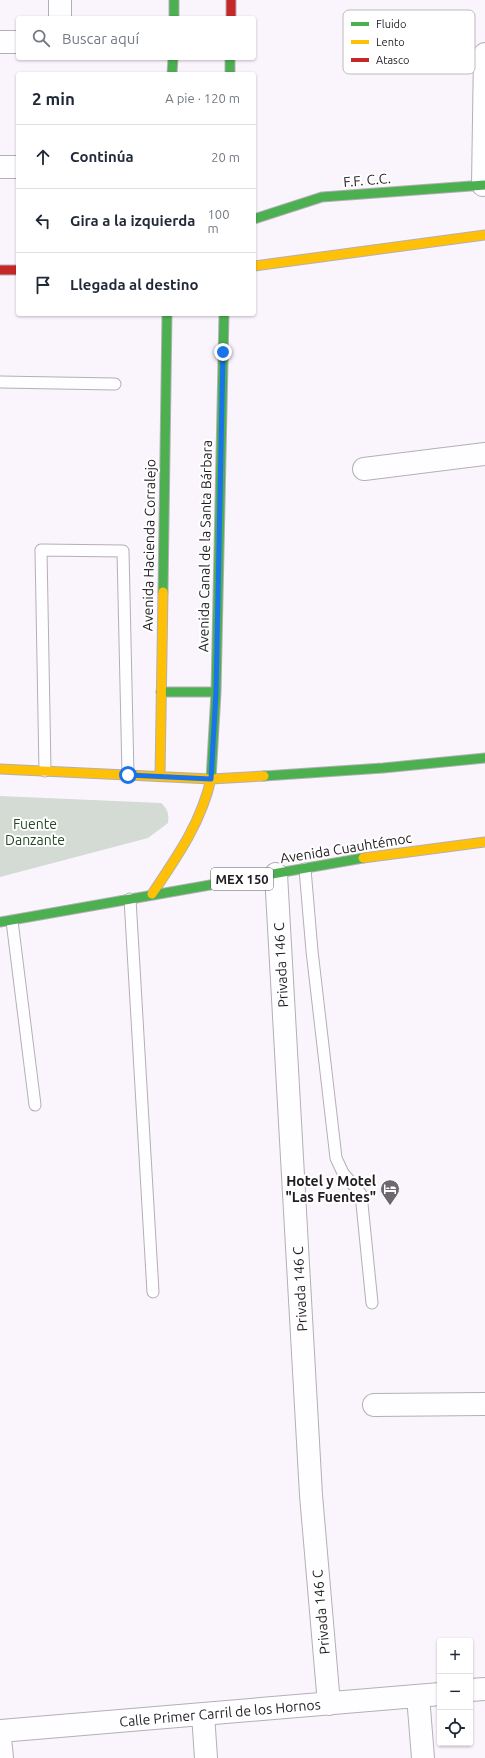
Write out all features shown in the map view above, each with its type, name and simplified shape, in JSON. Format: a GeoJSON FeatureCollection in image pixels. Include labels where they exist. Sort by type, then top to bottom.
{"type":"FeatureCollection","features":[{"type":"Feature","properties":{"kind":"main road"},"geometry":{"type":"LineString","coordinates":[[174,0],[174,16]]}},
{"type":"Feature","properties":{"kind":"main road"},"geometry":{"type":"LineString","coordinates":[[231,0],[231,16]]}},
{"type":"Feature","properties":{"kind":"main road"},"geometry":{"type":"LineString","coordinates":[[172,72],[173,60]]}},
{"type":"Feature","properties":{"kind":"main road"},"geometry":{"type":"LineString","coordinates":[[230,60],[230,72]]}},
{"type":"Feature","properties":{"kind":"main road","name":"F.F. C.C."},"geometry":{"type":"LineString","coordinates":[[256,218],[322,198],[484,185]]}},
{"type":"Feature","properties":{"kind":"main road"},"geometry":{"type":"LineString","coordinates":[[256,266],[485,235]]}},
{"type":"Feature","properties":{"kind":"main road"},"geometry":{"type":"LineString","coordinates":[[0,270],[16,270]]}},
{"type":"Feature","properties":{"kind":"main road","name":"Avenida Hacienda Corralejo"},"geometry":{"type":"LineString","coordinates":[[160,776],[166,316]]}},
{"type":"Feature","properties":{"kind":"main road","name":"Avenida Canal de la Santa Bárbara"},"geometry":{"type":"LineString","coordinates":[[152,894],[196,826],[208,798],[211,779],[216,692],[224,316]]}},
{"type":"Feature","properties":{"kind":"main road"},"geometry":{"type":"LineString","coordinates":[[161,692],[216,692]]}},
{"type":"Feature","properties":{"kind":"main road"},"geometry":{"type":"LineString","coordinates":[[0,769],[211,779],[384,768],[485,758]]}},
{"type":"Feature","properties":{"kind":"main road","name":"Avenida Cuauhtémoc"},"geometry":{"type":"LineString","coordinates":[[0,922],[152,894],[393,853],[485,842]]}},
{"type":"Feature","properties":{"kind":"street"},"geometry":{"type":"LineString","coordinates":[[60,0],[60,16]]}},
{"type":"Feature","properties":{"kind":"street"},"geometry":{"type":"LineString","coordinates":[[0,42],[16,42]]}},
{"type":"Feature","properties":{"kind":"street"},"geometry":{"type":"LineString","coordinates":[[484,185],[485,54]]}},
{"type":"Feature","properties":{"kind":"street"},"geometry":{"type":"LineString","coordinates":[[0,167],[16,166]]}},
{"type":"Feature","properties":{"kind":"street"},"geometry":{"type":"LineString","coordinates":[[364,469],[485,454]]}},
{"type":"Feature","properties":{"kind":"street","name":"Privada 146 C"},"geometry":{"type":"LineString","coordinates":[[276,874],[311,1495],[330,1704]]}},
{"type":"Feature","properties":{"kind":"street"},"geometry":{"type":"LineString","coordinates":[[374,1405],[485,1404]]}},
{"type":"Feature","properties":{"kind":"street"},"geometry":{"type":"LineString","coordinates":[[473,1690],[485,1688]]}},
{"type":"Feature","properties":{"kind":"street","name":"Calle Primer Carril de los Hornos"},"geometry":{"type":"LineString","coordinates":[[0,1731],[437,1694]]}},
{"type":"Feature","properties":{"kind":"street"},"geometry":{"type":"LineString","coordinates":[[418,1696],[423,1758]]}},
{"type":"Feature","properties":{"kind":"street"},"geometry":{"type":"LineString","coordinates":[[203,1714],[206,1758]]}},
{"type":"Feature","properties":{"kind":"street"},"geometry":{"type":"LineString","coordinates":[[0,1738],[2,1758]]}},
{"type":"Feature","properties":{"kind":"lane"},"geometry":{"type":"LineString","coordinates":[[0,382],[114,384]]}},
{"type":"Feature","properties":{"kind":"lane"},"geometry":{"type":"LineString","coordinates":[[45,771],[41,550],[123,551],[128,775]]}},
{"type":"Feature","properties":{"kind":"lane"},"geometry":{"type":"LineString","coordinates":[[305,869],[312,952],[336,1158],[342,1173],[361,1194],[372,1302]]}},
{"type":"Feature","properties":{"kind":"lane"},"geometry":{"type":"LineString","coordinates":[[130,899],[153,1292]]}},
{"type":"Feature","properties":{"kind":"lane"},"geometry":{"type":"LineString","coordinates":[[12,921],[35,1104]]}},
{"type":"Feature","properties":{"kind":"green space","name":"Fuente Danzante"},"geometry":{"type":"Polygon","coordinates":[[[0,796],[161,803],[168,812],[168,823],[148,838],[0,877],[0,796]]]}},
{"type":"Feature","properties":{"kind":"traffic: fast"},"geometry":{"type":"LineString","coordinates":[[174,0],[174,16]]}},
{"type":"Feature","properties":{"kind":"traffic: fast"},"geometry":{"type":"LineString","coordinates":[[172,72],[173,60]]}},
{"type":"Feature","properties":{"kind":"traffic: fast"},"geometry":{"type":"LineString","coordinates":[[230,60],[230,72]]}},
{"type":"Feature","properties":{"kind":"traffic: fast"},"geometry":{"type":"LineString","coordinates":[[256,218],[322,197],[485,185]]}},
{"type":"Feature","properties":{"kind":"traffic: fast"},"geometry":{"type":"LineString","coordinates":[[163,592],[167,316]]}},
{"type":"Feature","properties":{"kind":"traffic: fast"},"geometry":{"type":"LineString","coordinates":[[211,779],[216,692],[224,316]]}},
{"type":"Feature","properties":{"kind":"traffic: fast"},"geometry":{"type":"LineString","coordinates":[[161,692],[216,692]]}},
{"type":"Feature","properties":{"kind":"traffic: fast"},"geometry":{"type":"LineString","coordinates":[[264,776],[383,768],[485,758]]}},
{"type":"Feature","properties":{"kind":"traffic: fast"},"geometry":{"type":"LineString","coordinates":[[0,922],[363,858]]}},
{"type":"Feature","properties":{"kind":"traffic: slow"},"geometry":{"type":"LineString","coordinates":[[256,266],[485,235]]}},
{"type":"Feature","properties":{"kind":"traffic: slow"},"geometry":{"type":"LineString","coordinates":[[160,776],[163,592]]}},
{"type":"Feature","properties":{"kind":"traffic: slow"},"geometry":{"type":"LineString","coordinates":[[0,769],[211,779],[264,776]]}},
{"type":"Feature","properties":{"kind":"traffic: slow"},"geometry":{"type":"LineString","coordinates":[[152,894],[179,853],[195,825],[207,795],[211,779]]}},
{"type":"Feature","properties":{"kind":"traffic: slow"},"geometry":{"type":"LineString","coordinates":[[363,858],[485,842]]}},
{"type":"Feature","properties":{"kind":"traffic: jam"},"geometry":{"type":"LineString","coordinates":[[231,0],[231,16]]}},
{"type":"Feature","properties":{"kind":"traffic: jam"},"geometry":{"type":"LineString","coordinates":[[0,270],[16,270]]}},
{"type":"Feature","properties":{"kind":"place","name":"Hotel y Motel \"Las Fuentes\""},"geometry":{"type":"Point","coordinates":[390,1206]}},
{"type":"Feature","properties":{"kind":"route"},"geometry":{"type":"LineString","coordinates":[[128,775],[211,779],[216,692],[223,352]]}}]}
